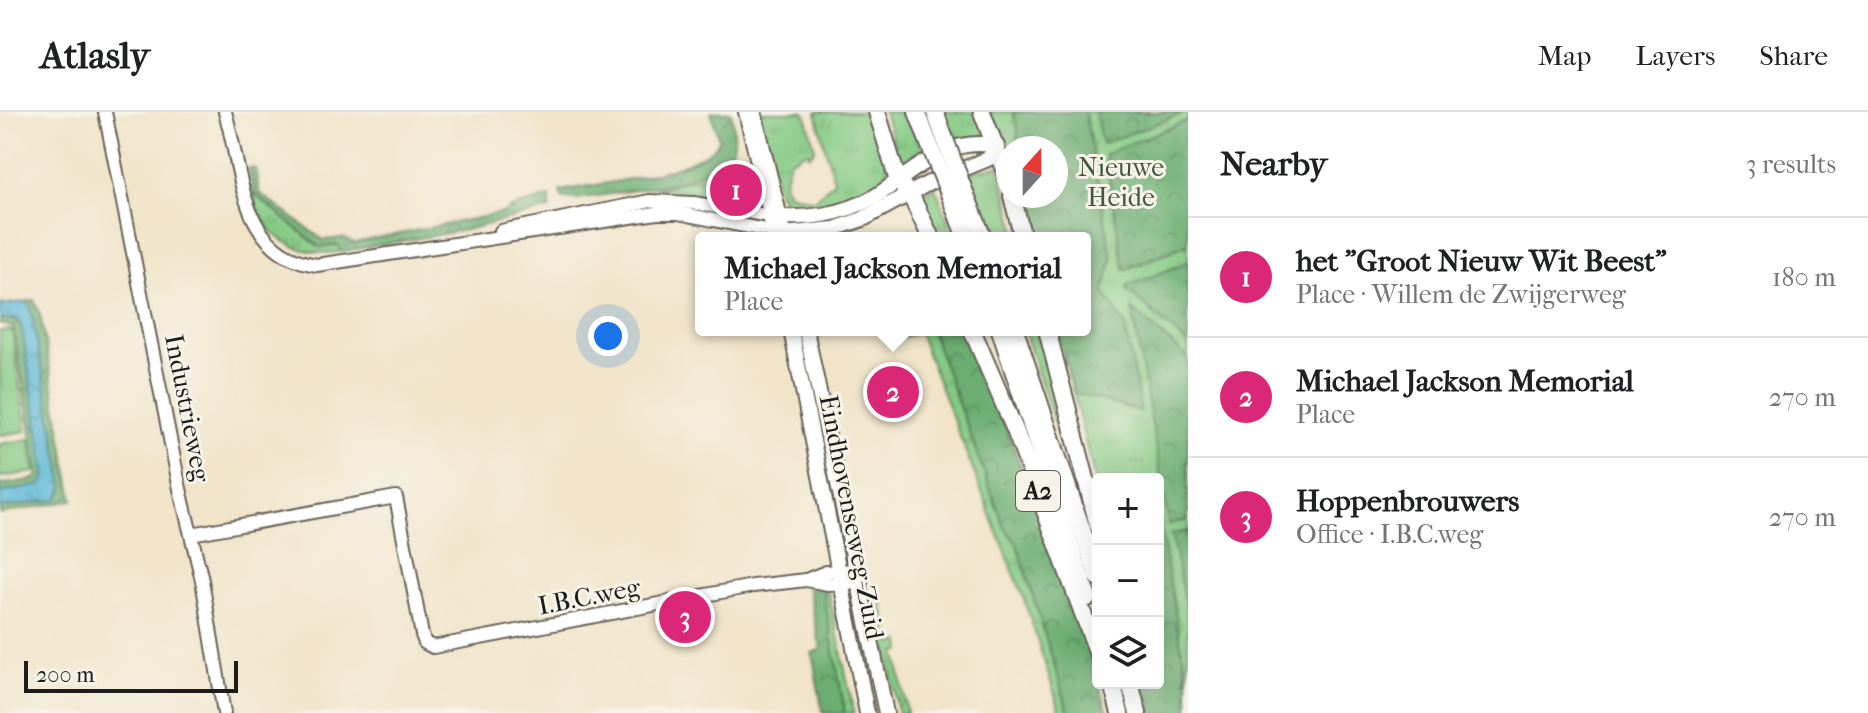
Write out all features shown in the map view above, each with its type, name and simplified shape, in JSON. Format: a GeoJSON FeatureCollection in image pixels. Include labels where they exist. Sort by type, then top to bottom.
{"type":"FeatureCollection","features":[{"type":"Feature","properties":{"kind":"highway"},"geometry":{"type":"LineString","coordinates":[[877,112],[897,178],[909,194],[928,232]]}},
{"type":"Feature","properties":{"kind":"highway"},"geometry":{"type":"LineString","coordinates":[[917,112],[935,138],[955,188],[980,232]]}},
{"type":"Feature","properties":{"kind":"highway"},"geometry":{"type":"LineString","coordinates":[[935,112],[935,138]]}},
{"type":"Feature","properties":{"kind":"highway"},"geometry":{"type":"LineString","coordinates":[[982,112],[996,144]]}},
{"type":"Feature","properties":{"kind":"highway"},"geometry":{"type":"LineString","coordinates":[[955,188],[965,232]]}},
{"type":"Feature","properties":{"kind":"highway"},"geometry":{"type":"LineString","coordinates":[[1015,208],[1021,232]]}},
{"type":"Feature","properties":{"kind":"highway","name":"A2"},"geometry":{"type":"LineString","coordinates":[[975,336],[1015,430],[1092,638]]}},
{"type":"Feature","properties":{"kind":"highway","name":"A2"},"geometry":{"type":"LineString","coordinates":[[1002,336],[1060,505],[1093,617]]}},
{"type":"Feature","properties":{"kind":"highway","name":"A2"},"geometry":{"type":"LineString","coordinates":[[1017,336],[1092,559]]}},
{"type":"Feature","properties":{"kind":"highway","name":"A2"},"geometry":{"type":"LineString","coordinates":[[1049,336],[1092,502]]}},
{"type":"Feature","properties":{"kind":"highway"},"geometry":{"type":"LineString","coordinates":[[1113,689],[1120,713]]}},
{"type":"Feature","properties":{"kind":"highway"},"geometry":{"type":"LineString","coordinates":[[1132,689],[1138,713]]}},
{"type":"Feature","properties":{"kind":"main road"},"geometry":{"type":"LineString","coordinates":[[779,232],[776,217],[807,218],[850,207],[873,197],[922,162],[969,144],[996,146]]}},
{"type":"Feature","properties":{"kind":"main road"},"geometry":{"type":"LineString","coordinates":[[818,232],[863,219],[909,194],[988,159],[996,147]]}},
{"type":"Feature","properties":{"kind":"main road","name":"Eindhovenseweg-Zuid"},"geometry":{"type":"LineString","coordinates":[[792,336],[867,713]]}},
{"type":"Feature","properties":{"kind":"main road","name":"Eindhovenseweg-Zuid"},"geometry":{"type":"LineString","coordinates":[[807,336],[886,713]]}},
{"type":"Feature","properties":{"kind":"street","name":"Industrieweg"},"geometry":{"type":"LineString","coordinates":[[105,112],[224,713]]}},
{"type":"Feature","properties":{"kind":"street"},"geometry":{"type":"LineString","coordinates":[[227,112],[251,218],[269,243],[290,257],[325,265],[657,213],[678,213],[762,232]]}},
{"type":"Feature","properties":{"kind":"street"},"geometry":{"type":"LineString","coordinates":[[745,112],[762,182],[776,217]]}},
{"type":"Feature","properties":{"kind":"street"},"geometry":{"type":"LineString","coordinates":[[755,112],[776,217]]}},
{"type":"Feature","properties":{"kind":"street"},"geometry":{"type":"LineString","coordinates":[[742,212],[757,201],[762,182]]}},
{"type":"Feature","properties":{"kind":"street"},"geometry":{"type":"LineString","coordinates":[[467,242],[650,201],[694,203],[776,217]]}},
{"type":"Feature","properties":{"kind":"street","name":"I.B.C.weg"},"geometry":{"type":"LineString","coordinates":[[191,534],[396,497],[427,645],[806,580],[859,577]]}},
{"type":"Feature","properties":{"kind":"green space"},"geometry":{"type":"Polygon","coordinates":[[[711,112],[731,112],[734,128],[732,151],[717,165],[658,186],[578,199],[562,198],[560,191],[621,181],[693,161],[710,151],[719,140],[711,112]]]}},
{"type":"Feature","properties":{"kind":"green space"},"geometry":{"type":"Polygon","coordinates":[[[757,112],[804,112],[806,115],[815,149],[810,155],[807,151],[789,161],[784,185],[788,193],[815,200],[834,181],[816,112],[871,112],[888,167],[884,178],[849,202],[819,209],[794,210],[779,194],[757,112]]]}},
{"type":"Feature","properties":{"kind":"green space"},"geometry":{"type":"Polygon","coordinates":[[[884,112],[908,112],[923,153],[901,167],[884,112]]]}},
{"type":"Feature","properties":{"kind":"green space"},"geometry":{"type":"Polygon","coordinates":[[[942,112],[975,112],[986,137],[956,146],[942,112]]]}},
{"type":"Feature","properties":{"kind":"green space","name":"Nieuwe Heide"},"geometry":{"type":"Polygon","coordinates":[[[989,112],[1188,112],[1188,713],[1164,689],[1164,473],[1093,473],[1073,392],[1077,393],[1084,336],[1091,336],[1091,232],[1081,232],[1064,208],[1068,208],[1068,136],[1002,136],[989,112]]]}},
{"type":"Feature","properties":{"kind":"green space"},"geometry":{"type":"Polygon","coordinates":[[[1013,112],[1085,112],[1112,258],[1104,292],[1125,325],[1141,412],[1073,392],[1059,336],[1091,336],[1091,232],[1031,232],[1025,208],[1068,208],[1068,136],[1017,136],[1013,112]]]}},
{"type":"Feature","properties":{"kind":"green space"},"geometry":{"type":"Polygon","coordinates":[[[1095,112],[1186,112],[1102,144],[1095,112]]]}},
{"type":"Feature","properties":{"kind":"green space"},"geometry":{"type":"Polygon","coordinates":[[[1188,120],[1188,244],[1124,270],[1105,154],[1188,120]]]}},
{"type":"Feature","properties":{"kind":"green space"},"geometry":{"type":"Polygon","coordinates":[[[727,159],[717,193],[655,189],[716,173],[727,159]]]}},
{"type":"Feature","properties":{"kind":"green space"},"geometry":{"type":"Polygon","coordinates":[[[996,167],[996,208],[1010,208],[1016,232],[990,232],[968,173],[996,167]]]}},
{"type":"Feature","properties":{"kind":"green space"},"geometry":{"type":"Polygon","coordinates":[[[249,168],[256,169],[259,193],[323,240],[343,238],[354,243],[507,212],[510,208],[550,197],[550,209],[465,230],[340,252],[338,245],[319,247],[253,193],[249,168]]]}},
{"type":"Feature","properties":{"kind":"green space"},"geometry":{"type":"Polygon","coordinates":[[[935,187],[953,232],[930,232],[914,196],[935,187]]]}},
{"type":"Feature","properties":{"kind":"green space"},"geometry":{"type":"Polygon","coordinates":[[[253,193],[319,247],[338,245],[340,252],[310,251],[284,241],[264,221],[253,193]]]}},
{"type":"Feature","properties":{"kind":"green space"},"geometry":{"type":"Polygon","coordinates":[[[1188,262],[1188,344],[1127,290],[1127,286],[1188,262]]]}},
{"type":"Feature","properties":{"kind":"green space"},"geometry":{"type":"Polygon","coordinates":[[[34,300],[40,314],[73,500],[0,514],[0,508],[56,499],[64,488],[34,327],[27,303],[24,302],[34,300]]]}},
{"type":"Feature","properties":{"kind":"green space"},"geometry":{"type":"Polygon","coordinates":[[[1132,309],[1188,358],[1188,520],[1169,524],[1164,473],[1160,473],[1132,309]]]}},
{"type":"Feature","properties":{"kind":"green space"},"geometry":{"type":"Polygon","coordinates":[[[8,318],[21,324],[46,476],[43,485],[0,493],[0,485],[35,479],[38,475],[13,327],[0,324],[0,319],[8,318]]]}},
{"type":"Feature","properties":{"kind":"green space"},"geometry":{"type":"Polygon","coordinates":[[[12,330],[26,431],[0,435],[0,331],[12,330]]]}},
{"type":"Feature","properties":{"kind":"green space"},"geometry":{"type":"Polygon","coordinates":[[[920,336],[933,336],[1004,526],[1017,544],[1069,713],[1061,713],[1023,596],[920,336]]]}},
{"type":"Feature","properties":{"kind":"green space"},"geometry":{"type":"Polygon","coordinates":[[[933,336],[967,336],[1060,561],[1092,662],[1092,689],[1100,689],[1108,713],[1069,713],[1017,544],[1004,526],[933,336]]]}},
{"type":"Feature","properties":{"kind":"green space"},"geometry":{"type":"Polygon","coordinates":[[[1026,336],[1045,336],[1092,514],[1092,539],[1026,336]]]}},
{"type":"Feature","properties":{"kind":"green space"},"geometry":{"type":"Polygon","coordinates":[[[30,439],[35,472],[0,477],[0,444],[30,439]]]}},
{"type":"Feature","properties":{"kind":"green space"},"geometry":{"type":"Polygon","coordinates":[[[1188,531],[1188,618],[1171,534],[1188,531]]]}},
{"type":"Feature","properties":{"kind":"green space"},"geometry":{"type":"Polygon","coordinates":[[[1164,547],[1188,685],[1188,713],[1152,713],[1146,689],[1164,689],[1164,547]]]}},
{"type":"Feature","properties":{"kind":"green space"},"geometry":{"type":"Polygon","coordinates":[[[807,584],[823,590],[845,713],[823,713],[812,653],[821,649],[807,584]]]}},
{"type":"Feature","properties":{"kind":"green space"},"geometry":{"type":"Polygon","coordinates":[[[823,590],[829,594],[854,713],[845,713],[823,590]]]}},
{"type":"Feature","properties":{"kind":"green space"},"geometry":{"type":"Polygon","coordinates":[[[881,594],[891,643],[901,642],[902,651],[896,652],[907,713],[898,713],[878,600],[881,594]]]}},
{"type":"Feature","properties":{"kind":"water"},"geometry":{"type":"Polygon","coordinates":[[[24,302],[30,306],[64,488],[57,499],[0,508],[0,493],[42,485],[46,476],[21,324],[16,319],[0,319],[0,305],[24,302]]]}},
{"type":"Feature","properties":{"kind":"place","name":"het \"Groot Nieuw Wit Beest\""},"geometry":{"type":"Point","coordinates":[736,190]}},
{"type":"Feature","properties":{"kind":"place","name":"Michael Jackson Memorial"},"geometry":{"type":"Point","coordinates":[893,392]}},
{"type":"Feature","properties":{"kind":"place","name":"Hoppenbrouwers"},"geometry":{"type":"Point","coordinates":[685,617]}}]}
